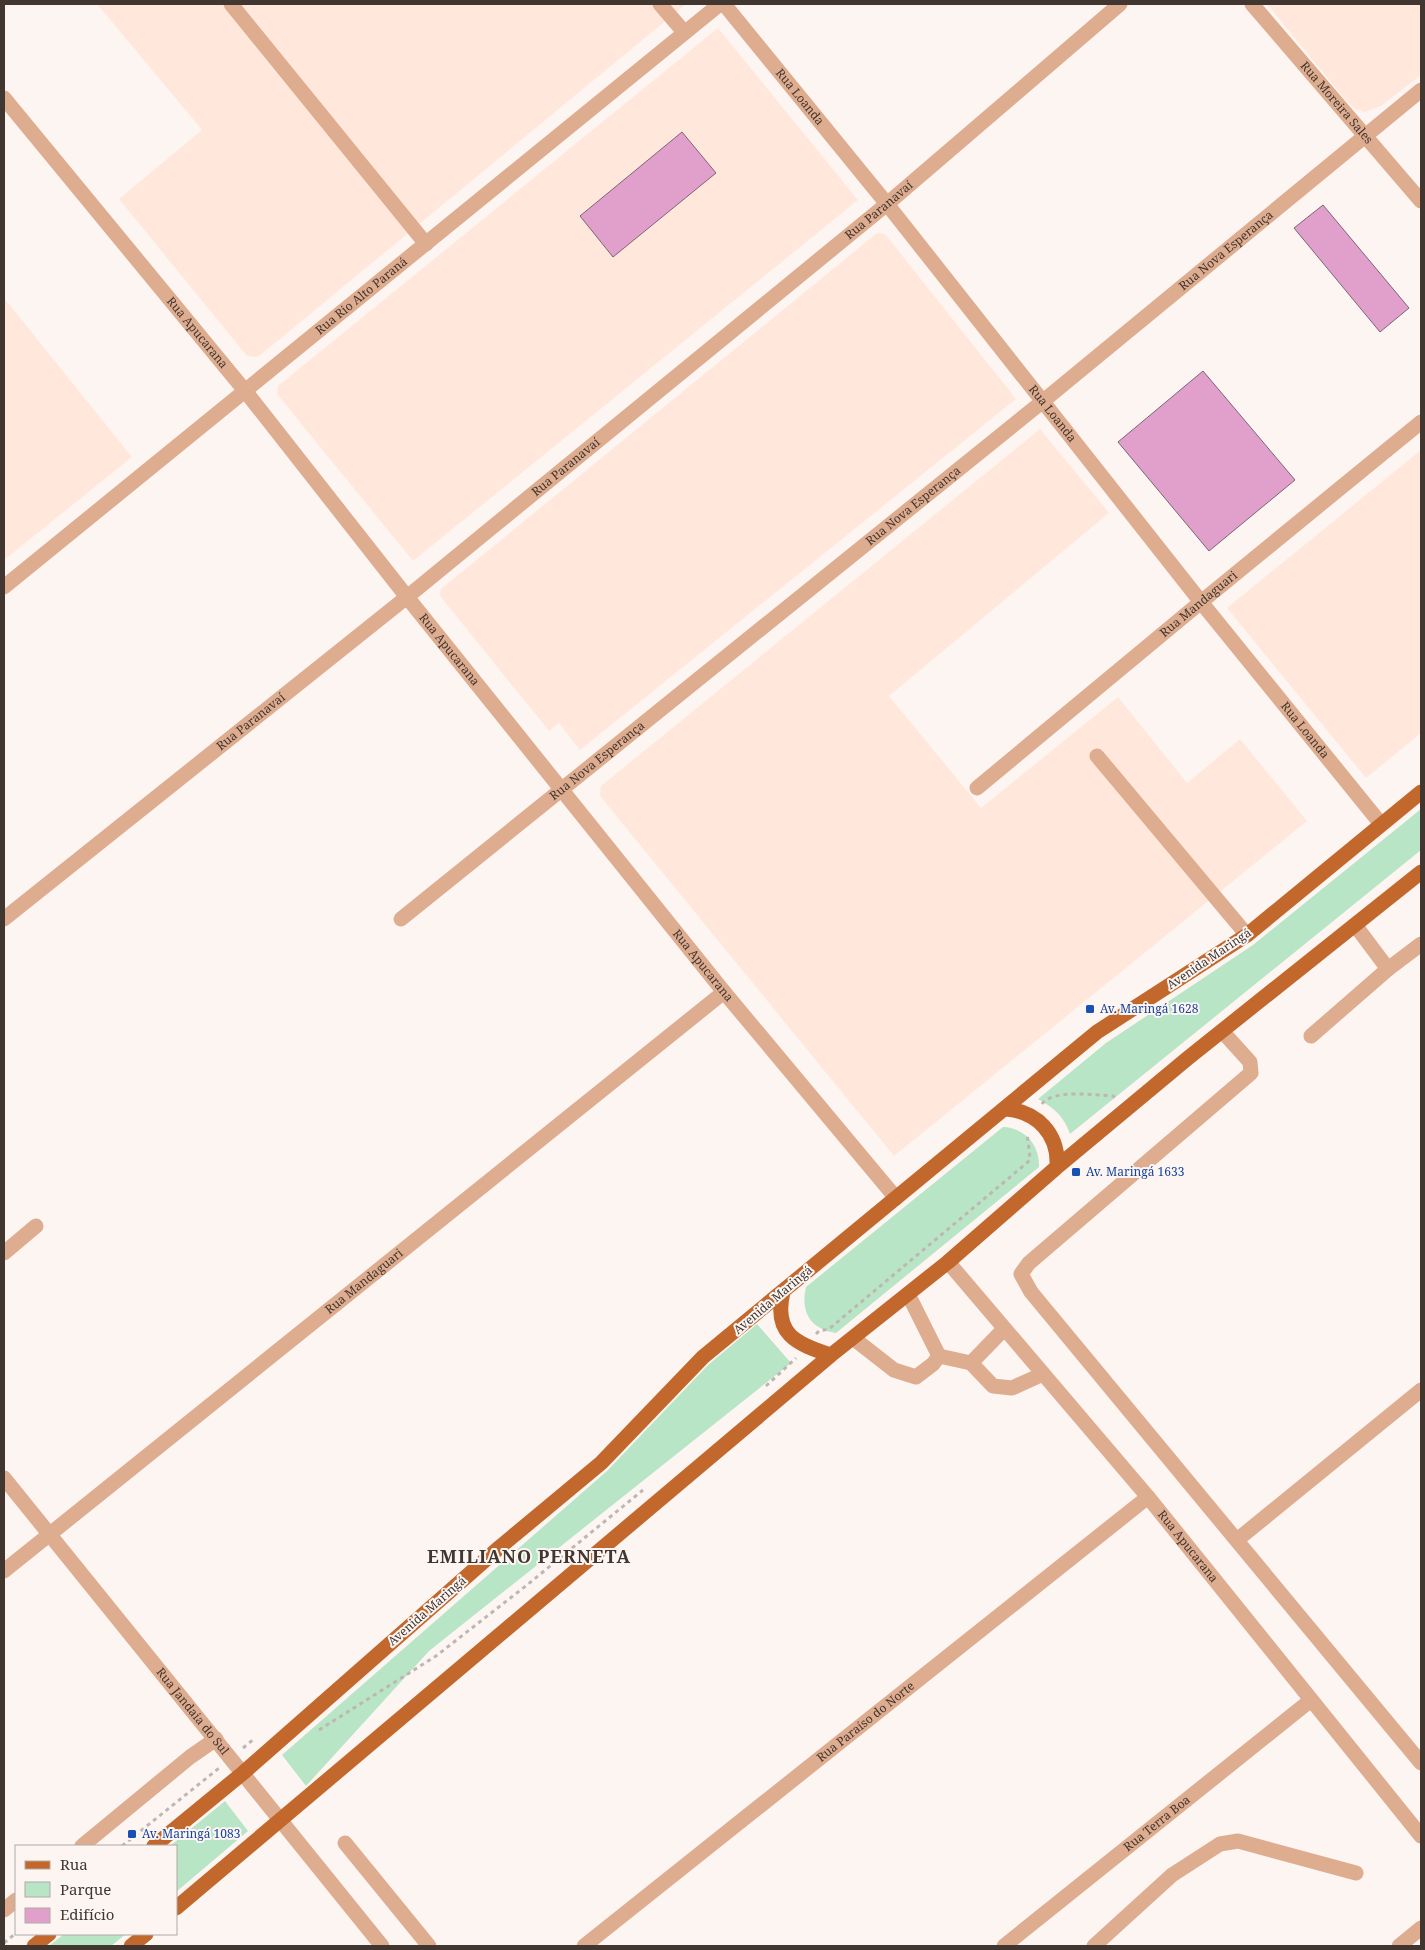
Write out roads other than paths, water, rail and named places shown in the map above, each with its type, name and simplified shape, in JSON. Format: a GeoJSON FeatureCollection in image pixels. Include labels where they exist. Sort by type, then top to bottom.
{"type":"FeatureCollection","features":[{"type":"Feature","properties":{"kind":"main road","name":"Avenida Maringá"},"geometry":{"type":"LineString","coordinates":[[155,1845],[243,1773],[500,1548],[601,1463],[703,1357],[1097,1032],[1247,935],[1421,792]]}},
{"type":"Feature","properties":{"kind":"main road"},"geometry":{"type":"LineString","coordinates":[[178,1906],[831,1355],[948,1262],[1057,1167],[1222,1030],[1421,872]]}},
{"type":"Feature","properties":{"kind":"main road"},"geometry":{"type":"LineString","coordinates":[[1005,1109],[1024,1112],[1044,1125],[1056,1147],[1057,1167]]}},
{"type":"Feature","properties":{"kind":"main road"},"geometry":{"type":"LineString","coordinates":[[783,1292],[779,1308],[782,1322],[791,1336],[806,1347],[831,1355]]}},
{"type":"Feature","properties":{"kind":"main road"},"geometry":{"type":"LineString","coordinates":[[34,1946],[48,1935]]}},
{"type":"Feature","properties":{"kind":"main road"},"geometry":{"type":"LineString","coordinates":[[131,1946],[145,1935]]}},
{"type":"Feature","properties":{"kind":"street"},"geometry":{"type":"LineString","coordinates":[[231,4],[426,244]]}},
{"type":"Feature","properties":{"kind":"street"},"geometry":{"type":"LineString","coordinates":[[660,4],[684,32]]}},
{"type":"Feature","properties":{"kind":"street","name":"Rua Rio Alto Paraná"},"geometry":{"type":"LineString","coordinates":[[4,587],[246,392],[684,32],[722,4]]}},
{"type":"Feature","properties":{"kind":"street","name":"Rua Loanda"},"geometry":{"type":"LineString","coordinates":[[722,4],[887,204],[1201,602],[1381,824]]}},
{"type":"Feature","properties":{"kind":"street","name":"Rua Paranavaí"},"geometry":{"type":"LineString","coordinates":[[4,919],[407,597],[887,204],[1120,4]]}},
{"type":"Feature","properties":{"kind":"street","name":"Rua Moreira Sales"},"geometry":{"type":"LineString","coordinates":[[1252,4],[1421,202]]}},
{"type":"Feature","properties":{"kind":"street","name":"Rua Nova Esperança"},"geometry":{"type":"LineString","coordinates":[[401,919],[1042,402],[1421,90]]}},
{"type":"Feature","properties":{"kind":"street","name":"Rua Apucarana"},"geometry":{"type":"LineString","coordinates":[[4,98],[246,392],[407,597],[724,992],[896,1198]]}},
{"type":"Feature","properties":{"kind":"street","name":"Rua Mandaguari"},"geometry":{"type":"LineString","coordinates":[[978,788],[1421,422]]}},
{"type":"Feature","properties":{"kind":"street"},"geometry":{"type":"LineString","coordinates":[[1097,756],[1247,935]]}},
{"type":"Feature","properties":{"kind":"street"},"geometry":{"type":"LineString","coordinates":[[1355,925],[1388,969]]}},
{"type":"Feature","properties":{"kind":"street"},"geometry":{"type":"LineString","coordinates":[[1311,1036],[1388,969],[1421,944]]}},
{"type":"Feature","properties":{"kind":"street","name":"Rua Mandaguari"},"geometry":{"type":"LineString","coordinates":[[4,1571],[724,992]]}},
{"type":"Feature","properties":{"kind":"street"},"geometry":{"type":"LineString","coordinates":[[1222,1030],[1250,1062],[1251,1073],[1029,1263],[1021,1274],[1031,1292],[1421,1763]]}},
{"type":"Feature","properties":{"kind":"street"},"geometry":{"type":"LineString","coordinates":[[4,1253],[36,1226]]}},
{"type":"Feature","properties":{"kind":"street","name":"Rua Apucarana"},"geometry":{"type":"LineString","coordinates":[[948,1262],[1148,1497],[1421,1836]]}},
{"type":"Feature","properties":{"kind":"street"},"geometry":{"type":"LineString","coordinates":[[908,1294],[939,1356]]}},
{"type":"Feature","properties":{"kind":"street"},"geometry":{"type":"LineString","coordinates":[[972,1363],[1004,1328]]}},
{"type":"Feature","properties":{"kind":"street"},"geometry":{"type":"LineString","coordinates":[[853,1338],[894,1370],[916,1377],[933,1364],[939,1356]]}},
{"type":"Feature","properties":{"kind":"street"},"geometry":{"type":"LineString","coordinates":[[939,1356],[972,1363],[993,1386],[1012,1388],[1044,1374]]}},
{"type":"Feature","properties":{"kind":"street"},"geometry":{"type":"LineString","coordinates":[[1237,1540],[1421,1390]]}},
{"type":"Feature","properties":{"kind":"street","name":"Rua Jandaia do Sul"},"geometry":{"type":"LineString","coordinates":[[4,1478],[382,1946]]}},
{"type":"Feature","properties":{"kind":"street","name":"Rua Paraíso do Norte"},"geometry":{"type":"LineString","coordinates":[[584,1946],[1148,1497]]}},
{"type":"Feature","properties":{"kind":"street","name":"Rua Terra Boa"},"geometry":{"type":"LineString","coordinates":[[1004,1946],[1311,1700]]}},
{"type":"Feature","properties":{"kind":"street"},"geometry":{"type":"LineString","coordinates":[[83,1845],[190,1757],[216,1739]]}},
{"type":"Feature","properties":{"kind":"street"},"geometry":{"type":"LineString","coordinates":[[1094,1946],[1172,1875],[1220,1844],[1238,1841],[1356,1873]]}},
{"type":"Feature","properties":{"kind":"street"},"geometry":{"type":"LineString","coordinates":[[344,1844],[429,1946]]}},
{"type":"Feature","properties":{"kind":"street"},"geometry":{"type":"LineString","coordinates":[[4,1910],[15,1901]]}},
{"type":"Feature","properties":{"kind":"street"},"geometry":{"type":"LineString","coordinates":[[1399,1946],[1421,1928]]}},
{"type":"Feature","properties":{"kind":"place","name":"Av. Maringá 1628"},"geometry":{"type":"Point","coordinates":[1090,1009]}},
{"type":"Feature","properties":{"kind":"place","name":"Av. Maringá 1633"},"geometry":{"type":"Point","coordinates":[1076,1172]}},
{"type":"Feature","properties":{"kind":"place","name":"Av. Maringá 1083"},"geometry":{"type":"Point","coordinates":[132,1834]}},
{"type":"Feature","properties":{"kind":"district","name":"EMILIANO PERNETA"},"geometry":{"type":"Point","coordinates":[529,1557]}}]}
